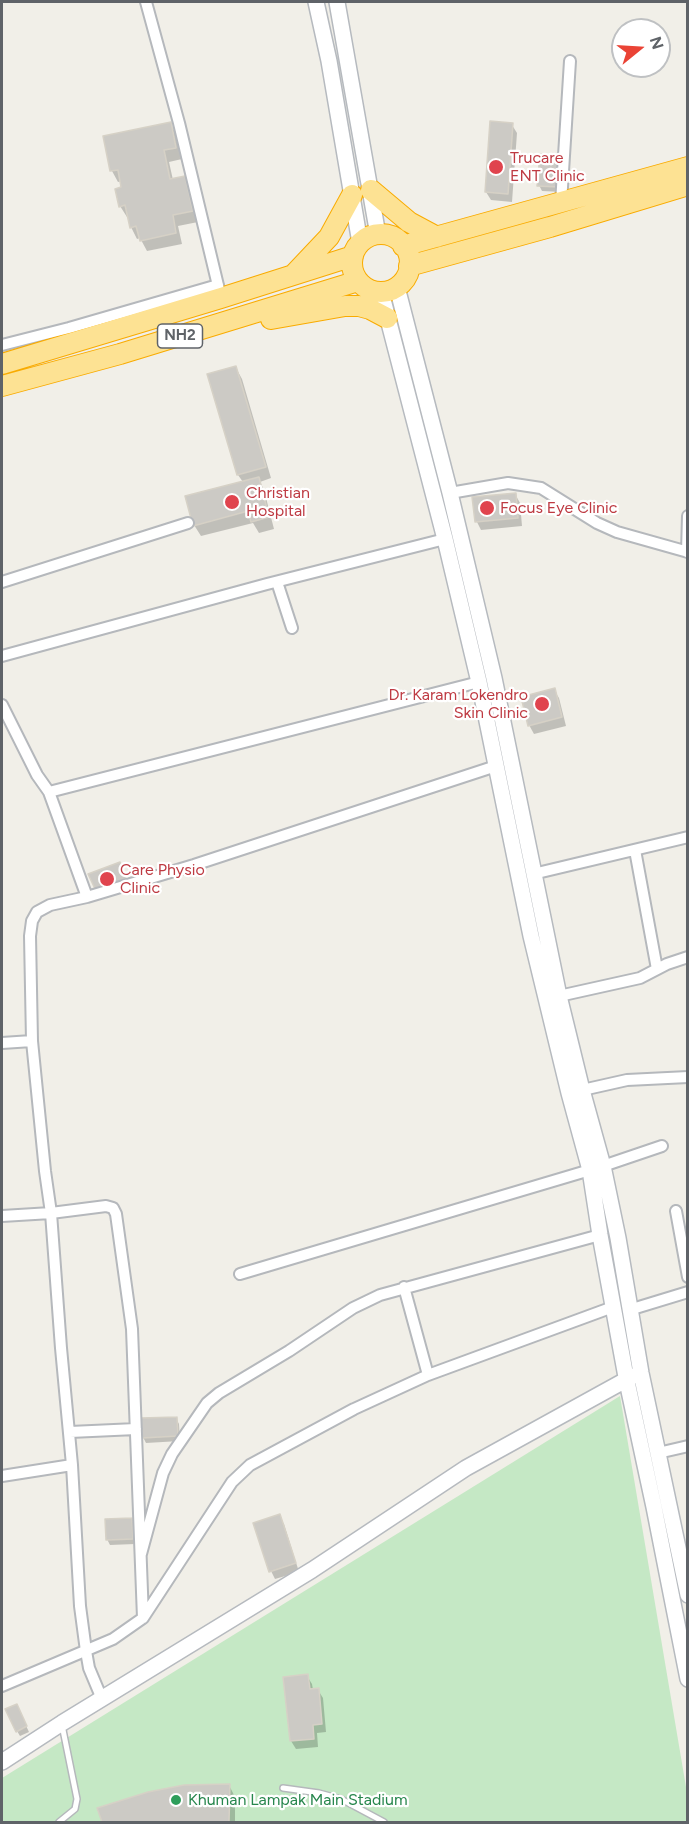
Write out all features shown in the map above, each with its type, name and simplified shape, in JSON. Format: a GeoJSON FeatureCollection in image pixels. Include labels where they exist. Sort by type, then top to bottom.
{"type":"FeatureCollection","features":[{"type":"Feature","properties":{"kind":"highway"},"geometry":{"type":"LineString","coordinates":[[403,246],[687,167]]}},
{"type":"Feature","properties":{"kind":"highway"},"geometry":{"type":"LineString","coordinates":[[409,266],[550,227],[687,185]]}},
{"type":"Feature","properties":{"kind":"highway"},"geometry":{"type":"LineString","coordinates":[[293,275],[329,237],[361,193],[437,237]]}},
{"type":"Feature","properties":{"kind":"highway"},"geometry":{"type":"LineString","coordinates":[[388,235],[403,246],[408,255],[409,266],[403,281],[389,290],[364,287],[358,281],[354,273],[364,244],[388,235]]}},
{"type":"Feature","properties":{"kind":"highway","name":"NH2"},"geometry":{"type":"LineString","coordinates":[[2,364],[219,292],[293,275],[364,244]]}},
{"type":"Feature","properties":{"kind":"highway","name":"NH2"},"geometry":{"type":"LineString","coordinates":[[2,387],[230,321],[358,281]]}},
{"type":"Feature","properties":{"kind":"highway"},"geometry":{"type":"LineString","coordinates":[[230,321],[272,319],[345,306],[370,309],[387,318]]}},
{"type":"Feature","properties":{"kind":"main road"},"geometry":{"type":"LineString","coordinates":[[316,2],[361,193]]}},
{"type":"Feature","properties":{"kind":"main road"},"geometry":{"type":"LineString","coordinates":[[337,2],[361,193],[364,244]]}},
{"type":"Feature","properties":{"kind":"main road"},"geometry":{"type":"LineString","coordinates":[[389,290],[387,318],[445,539],[479,682],[496,766],[517,833],[533,874],[560,996],[575,1091]]}},
{"type":"Feature","properties":{"kind":"main road"},"geometry":{"type":"LineString","coordinates":[[389,290],[450,493],[494,678],[531,936],[618,1238],[629,1310],[634,1376],[654,1507],[687,1679]]}},
{"type":"Feature","properties":{"kind":"main road"},"geometry":{"type":"LineString","coordinates":[[597,1168],[600,1235],[613,1307],[658,1453],[687,1595]]}},
{"type":"Feature","properties":{"kind":"main road"},"geometry":{"type":"LineString","coordinates":[[2,1762],[312,1570],[466,1468],[634,1376]]}},
{"type":"Feature","properties":{"kind":"street"},"geometry":{"type":"LineString","coordinates":[[2,345],[219,292],[179,123],[146,2]]}},
{"type":"Feature","properties":{"kind":"street"},"geometry":{"type":"LineString","coordinates":[[561,203],[570,61]]}},
{"type":"Feature","properties":{"kind":"street"},"geometry":{"type":"LineString","coordinates":[[450,493],[508,483],[541,488],[597,523],[617,532],[687,552],[687,516]]}},
{"type":"Feature","properties":{"kind":"street"},"geometry":{"type":"LineString","coordinates":[[2,582],[188,523]]}},
{"type":"Feature","properties":{"kind":"street"},"geometry":{"type":"LineString","coordinates":[[2,656],[445,539]]}},
{"type":"Feature","properties":{"kind":"street"},"geometry":{"type":"LineString","coordinates":[[277,582],[292,628]]}},
{"type":"Feature","properties":{"kind":"street"},"geometry":{"type":"LineString","coordinates":[[49,792],[479,682]]}},
{"type":"Feature","properties":{"kind":"street"},"geometry":{"type":"LineString","coordinates":[[2,705],[49,792],[87,897]]}},
{"type":"Feature","properties":{"kind":"street"},"geometry":{"type":"LineString","coordinates":[[102,1699],[89,1668],[86,1651],[77,1557],[70,1432],[33,1041],[30,936],[32,921],[37,912],[50,905],[87,897],[194,865],[496,766]]}},
{"type":"Feature","properties":{"kind":"street"},"geometry":{"type":"LineString","coordinates":[[533,874],[687,837]]}},
{"type":"Feature","properties":{"kind":"street"},"geometry":{"type":"LineString","coordinates":[[634,850],[657,969]]}},
{"type":"Feature","properties":{"kind":"street"},"geometry":{"type":"LineString","coordinates":[[560,996],[640,978],[687,957]]}},
{"type":"Feature","properties":{"kind":"street"},"geometry":{"type":"LineString","coordinates":[[2,1043],[33,1041]]}},
{"type":"Feature","properties":{"kind":"street"},"geometry":{"type":"LineString","coordinates":[[575,1091],[627,1080],[687,1077]]}},
{"type":"Feature","properties":{"kind":"street"},"geometry":{"type":"LineString","coordinates":[[240,1274],[597,1168],[662,1146]]}},
{"type":"Feature","properties":{"kind":"street"},"geometry":{"type":"LineString","coordinates":[[2,1216],[106,1206],[113,1208],[116,1214],[132,1329],[144,1618]]}},
{"type":"Feature","properties":{"kind":"street"},"geometry":{"type":"LineString","coordinates":[[676,1211],[687,1277]]}},
{"type":"Feature","properties":{"kind":"street"},"geometry":{"type":"LineString","coordinates":[[141,1554],[163,1473],[172,1454],[207,1403],[219,1393],[289,1351],[353,1308],[380,1295],[600,1235]]}},
{"type":"Feature","properties":{"kind":"street"},"geometry":{"type":"LineString","coordinates":[[404,1287],[429,1375]]}},
{"type":"Feature","properties":{"kind":"street"},"geometry":{"type":"LineString","coordinates":[[629,1310],[687,1292]]}},
{"type":"Feature","properties":{"kind":"street"},"geometry":{"type":"LineString","coordinates":[[2,1686],[113,1639],[144,1618],[232,1482],[250,1465],[354,1408],[429,1375],[613,1307]]}},
{"type":"Feature","properties":{"kind":"street"},"geometry":{"type":"LineString","coordinates":[[70,1432],[136,1429]]}},
{"type":"Feature","properties":{"kind":"street"},"geometry":{"type":"LineString","coordinates":[[658,1453],[684,1447]]}},
{"type":"Feature","properties":{"kind":"street"},"geometry":{"type":"LineString","coordinates":[[2,1476],[72,1465]]}},
{"type":"Feature","properties":{"kind":"lane"},"geometry":{"type":"LineString","coordinates":[[59,1822],[75,1809],[77,1799],[62,1723]]}},
{"type":"Feature","properties":{"kind":"lane"},"geometry":{"type":"LineString","coordinates":[[283,1788],[341,1799],[384,1822]]}},
{"type":"Feature","properties":{"kind":"green space"},"geometry":{"type":"Polygon","coordinates":[[[620,1396],[687,1793],[687,1822],[2,1822],[2,1778],[620,1396]]]}},
{"type":"Feature","properties":{"kind":"building"},"geometry":{"type":"Polygon","coordinates":[[[490,121],[513,123],[508,194],[485,192],[490,121]]]}},
{"type":"Feature","properties":{"kind":"building"},"geometry":{"type":"Polygon","coordinates":[[[171,122],[176,148],[164,150],[170,179],[185,176],[193,211],[173,215],[176,233],[140,241],[136,226],[130,228],[125,205],[119,207],[115,189],[121,187],[118,170],[110,171],[103,136],[171,122]]]}},
{"type":"Feature","properties":{"kind":"building"},"geometry":{"type":"Polygon","coordinates":[[[540,154],[562,156],[560,187],[537,186],[540,154]]]}},
{"type":"Feature","properties":{"kind":"building"},"geometry":{"type":"Polygon","coordinates":[[[236,366],[266,467],[237,475],[207,374],[236,366]]]}},
{"type":"Feature","properties":{"kind":"building"},"geometry":{"type":"Polygon","coordinates":[[[259,477],[269,517],[251,522],[248,511],[193,526],[185,496],[259,477]]]}},
{"type":"Feature","properties":{"kind":"building"},"geometry":{"type":"Polygon","coordinates":[[[516,493],[518,518],[475,522],[472,497],[516,493]]]}},
{"type":"Feature","properties":{"kind":"building"},"geometry":{"type":"Polygon","coordinates":[[[555,688],[562,717],[528,726],[521,697],[555,688]]]}},
{"type":"Feature","properties":{"kind":"building"},"geometry":{"type":"Polygon","coordinates":[[[120,862],[128,884],[96,891],[88,874],[120,862]]]}},
{"type":"Feature","properties":{"kind":"building"},"geometry":{"type":"Polygon","coordinates":[[[177,1417],[178,1436],[142,1438],[141,1418],[177,1417]]]}},
{"type":"Feature","properties":{"kind":"building"},"geometry":{"type":"Polygon","coordinates":[[[280,1514],[296,1563],[269,1572],[253,1523],[280,1514]]]}},
{"type":"Feature","properties":{"kind":"building"},"geometry":{"type":"Polygon","coordinates":[[[132,1518],[133,1539],[106,1540],[105,1519],[132,1518]]]}},
{"type":"Feature","properties":{"kind":"building"},"geometry":{"type":"Polygon","coordinates":[[[308,1674],[310,1689],[319,1688],[322,1724],[313,1725],[314,1739],[290,1741],[283,1677],[308,1674]]]}},
{"type":"Feature","properties":{"kind":"building"},"geometry":{"type":"Polygon","coordinates":[[[17,1704],[27,1726],[16,1732],[5,1709],[17,1704]]]}},
{"type":"Feature","properties":{"kind":"building","name":"Khuman Lampak Main Stadium"},"geometry":{"type":"Polygon","coordinates":[[[230,1784],[229,1822],[102,1822],[97,1808],[148,1792],[184,1785],[230,1784]]]}},
{"type":"Feature","properties":{"kind":"place","name":"Trucare ENT Clinic"},"geometry":{"type":"Point","coordinates":[496,167]}},
{"type":"Feature","properties":{"kind":"place","name":"Christian Hospital"},"geometry":{"type":"Point","coordinates":[232,502]}},
{"type":"Feature","properties":{"kind":"place","name":"Focus Eye Clinic"},"geometry":{"type":"Point","coordinates":[487,508]}},
{"type":"Feature","properties":{"kind":"place","name":"Dr. Karam Lokendro Skin Clinic"},"geometry":{"type":"Point","coordinates":[542,704]}},
{"type":"Feature","properties":{"kind":"place","name":"Care Physio Clinic"},"geometry":{"type":"Point","coordinates":[107,879]}},
{"type":"Feature","properties":{"kind":"place","name":"Khuman Lampak Main Stadium"},"geometry":{"type":"Point","coordinates":[176,1800]}}]}
